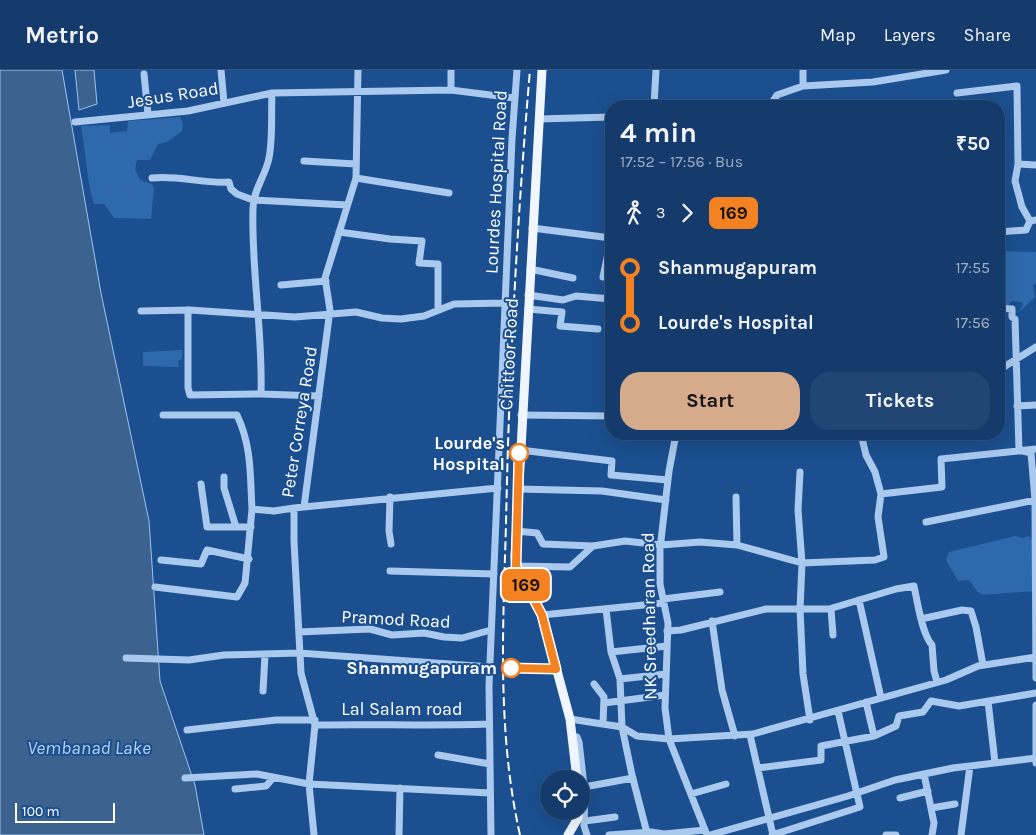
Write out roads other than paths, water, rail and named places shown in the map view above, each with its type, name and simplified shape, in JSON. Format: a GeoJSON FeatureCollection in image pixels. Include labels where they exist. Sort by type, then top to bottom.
{"type":"FeatureCollection","features":[{"type":"Feature","properties":{"kind":"main road","name":"Chittoor Road"},"geometry":{"type":"LineString","coordinates":[[542,70],[521,415],[516,566],[542,615],[570,719],[575,770]]}},
{"type":"Feature","properties":{"kind":"main road"},"geometry":{"type":"LineString","coordinates":[[568,835],[577,820]]}},
{"type":"Feature","properties":{"kind":"street"},"geometry":{"type":"LineString","coordinates":[[221,70],[224,103]]}},
{"type":"Feature","properties":{"kind":"street","name":"Peter Correya Road"},"geometry":{"type":"LineString","coordinates":[[314,835],[309,784],[315,722],[301,673],[299,653],[294,508],[304,508],[330,315],[326,281],[356,178],[358,70]]}},
{"type":"Feature","properties":{"kind":"street"},"geometry":{"type":"LineString","coordinates":[[451,70],[451,90]]}},
{"type":"Feature","properties":{"kind":"street","name":"Lourdes Hospital Road"},"geometry":{"type":"LineString","coordinates":[[491,835],[489,724],[491,630],[514,98],[517,70]]}},
{"type":"Feature","properties":{"kind":"street"},"geometry":{"type":"LineString","coordinates":[[654,100],[656,70]]}},
{"type":"Feature","properties":{"kind":"street"},"geometry":{"type":"LineString","coordinates":[[803,70],[803,86]]}},
{"type":"Feature","properties":{"kind":"street"},"geometry":{"type":"LineString","coordinates":[[774,100],[777,95],[803,86],[873,82],[946,70]]}},
{"type":"Feature","properties":{"kind":"street"},"geometry":{"type":"LineString","coordinates":[[144,74],[148,114]]}},
{"type":"Feature","properties":{"kind":"street"},"geometry":{"type":"LineString","coordinates":[[957,93],[1017,86],[1018,164],[1015,181],[1022,207],[1033,220],[1026,230],[1005,232]]}},
{"type":"Feature","properties":{"kind":"street","name":"Jesus Road"},"geometry":{"type":"LineString","coordinates":[[75,122],[188,111],[272,93],[451,90],[514,98]]}},
{"type":"Feature","properties":{"kind":"street"},"geometry":{"type":"LineString","coordinates":[[261,394],[262,358],[253,244],[253,200],[269,158],[272,93]]}},
{"type":"Feature","properties":{"kind":"street"},"geometry":{"type":"LineString","coordinates":[[539,119],[605,117]]}},
{"type":"Feature","properties":{"kind":"street"},"geometry":{"type":"LineString","coordinates":[[304,161],[356,164]]}},
{"type":"Feature","properties":{"kind":"street"},"geometry":{"type":"LineString","coordinates":[[1018,164],[1036,164]]}},
{"type":"Feature","properties":{"kind":"street"},"geometry":{"type":"LineString","coordinates":[[152,178],[169,176],[206,182],[229,182],[231,189],[237,194],[253,200],[347,205]]}},
{"type":"Feature","properties":{"kind":"street"},"geometry":{"type":"LineString","coordinates":[[356,178],[449,193]]}},
{"type":"Feature","properties":{"kind":"street"},"geometry":{"type":"LineString","coordinates":[[532,228],[605,237]]}},
{"type":"Feature","properties":{"kind":"street"},"geometry":{"type":"LineString","coordinates":[[339,232],[390,239],[422,240],[419,263],[438,264],[438,310]]}},
{"type":"Feature","properties":{"kind":"street"},"geometry":{"type":"LineString","coordinates":[[603,277],[605,267]]}},
{"type":"Feature","properties":{"kind":"street"},"geometry":{"type":"LineString","coordinates":[[530,269],[573,278]]}},
{"type":"Feature","properties":{"kind":"street"},"geometry":{"type":"LineString","coordinates":[[281,285],[326,281]]}},
{"type":"Feature","properties":{"kind":"street"},"geometry":{"type":"LineString","coordinates":[[528,295],[563,300],[576,296],[605,299]]}},
{"type":"Feature","properties":{"kind":"street"},"geometry":{"type":"LineString","coordinates":[[141,311],[188,310],[296,317],[356,312],[382,318],[401,319],[424,316],[454,304],[505,302]]}},
{"type":"Feature","properties":{"kind":"street"},"geometry":{"type":"LineString","coordinates":[[1005,308],[1012,309],[1012,317],[1015,319],[1020,450]]}},
{"type":"Feature","properties":{"kind":"street"},"geometry":{"type":"LineString","coordinates":[[528,309],[562,312],[560,326],[598,329]]}},
{"type":"Feature","properties":{"kind":"street"},"geometry":{"type":"LineString","coordinates":[[188,310],[188,388],[190,395],[261,394],[319,396]]}},
{"type":"Feature","properties":{"kind":"street"},"geometry":{"type":"LineString","coordinates":[[1005,366],[1036,347]]}},
{"type":"Feature","properties":{"kind":"street"},"geometry":{"type":"LineString","coordinates":[[1017,406],[1036,405]]}},
{"type":"Feature","properties":{"kind":"street"},"geometry":{"type":"LineString","coordinates":[[156,587],[237,597],[244,583],[252,509],[250,454],[246,436],[237,415],[163,415]]}},
{"type":"Feature","properties":{"kind":"street"},"geometry":{"type":"LineString","coordinates":[[521,415],[605,416]]}},
{"type":"Feature","properties":{"kind":"street","name":"NK Sreedharan Road"},"geometry":{"type":"LineString","coordinates":[[675,440],[668,480],[661,545],[660,584],[667,631],[665,695],[669,739],[707,833]]}},
{"type":"Feature","properties":{"kind":"street"},"geometry":{"type":"LineString","coordinates":[[516,531],[537,533],[543,544],[593,546],[626,541],[661,545],[700,542],[737,545],[802,563],[876,560],[884,557],[878,517],[881,494],[862,440]]}},
{"type":"Feature","properties":{"kind":"street"},"geometry":{"type":"LineString","coordinates":[[881,494],[942,487],[941,459],[1036,449]]}},
{"type":"Feature","properties":{"kind":"street"},"geometry":{"type":"LineString","coordinates":[[520,450],[612,461],[611,476],[668,480]]}},
{"type":"Feature","properties":{"kind":"street"},"geometry":{"type":"LineString","coordinates":[[1020,450],[1031,453],[1036,500],[1036,678]]}},
{"type":"Feature","properties":{"kind":"street"},"geometry":{"type":"LineString","coordinates":[[800,472],[798,510],[802,563],[800,609],[803,674],[810,720]]}},
{"type":"Feature","properties":{"kind":"street"},"geometry":{"type":"LineString","coordinates":[[224,477],[224,488],[236,527]]}},
{"type":"Feature","properties":{"kind":"street"},"geometry":{"type":"LineString","coordinates":[[201,484],[207,527],[251,527]]}},
{"type":"Feature","properties":{"kind":"street"},"geometry":{"type":"LineString","coordinates":[[304,508],[390,497],[498,488]]}},
{"type":"Feature","properties":{"kind":"street"},"geometry":{"type":"LineString","coordinates":[[518,489],[602,491],[666,500]]}},
{"type":"Feature","properties":{"kind":"street"},"geometry":{"type":"LineString","coordinates":[[390,497],[389,531],[391,544]]}},
{"type":"Feature","properties":{"kind":"street"},"geometry":{"type":"LineString","coordinates":[[736,497],[737,545]]}},
{"type":"Feature","properties":{"kind":"street"},"geometry":{"type":"LineString","coordinates":[[926,522],[1036,500]]}},
{"type":"Feature","properties":{"kind":"street"},"geometry":{"type":"LineString","coordinates":[[252,509],[274,511],[294,508]]}},
{"type":"Feature","properties":{"kind":"street"},"geometry":{"type":"LineString","coordinates":[[516,566],[570,567],[593,546]]}},
{"type":"Feature","properties":{"kind":"street"},"geometry":{"type":"LineString","coordinates":[[161,560],[201,564],[207,550],[248,558]]}},
{"type":"Feature","properties":{"kind":"street"},"geometry":{"type":"LineString","coordinates":[[390,571],[494,574]]}},
{"type":"Feature","properties":{"kind":"street"},"geometry":{"type":"LineString","coordinates":[[667,631],[766,609],[831,609],[914,586],[921,619],[928,640],[932,644],[934,671],[937,682]]}},
{"type":"Feature","properties":{"kind":"street"},"geometry":{"type":"LineString","coordinates":[[542,615],[606,609],[720,592]]}},
{"type":"Feature","properties":{"kind":"street"},"geometry":{"type":"LineString","coordinates":[[859,600],[881,698]]}},
{"type":"Feature","properties":{"kind":"street"},"geometry":{"type":"LineString","coordinates":[[606,609],[611,652],[620,679],[622,727],[633,778],[648,832]]}},
{"type":"Feature","properties":{"kind":"street"},"geometry":{"type":"LineString","coordinates":[[831,609],[833,635]]}},
{"type":"Feature","properties":{"kind":"street"},"geometry":{"type":"LineString","coordinates":[[921,619],[962,610],[971,611],[983,665]]}},
{"type":"Feature","properties":{"kind":"street"},"geometry":{"type":"LineString","coordinates":[[712,621],[722,690],[735,736]]}},
{"type":"Feature","properties":{"kind":"street","name":"Pramod Road"},"geometry":{"type":"LineString","coordinates":[[299,632],[370,629],[392,635],[424,633],[444,638],[462,638],[491,630]]}},
{"type":"Feature","properties":{"kind":"street"},"geometry":{"type":"LineString","coordinates":[[611,652],[667,646]]}},
{"type":"Feature","properties":{"kind":"street"},"geometry":{"type":"LineString","coordinates":[[126,658],[189,660],[224,655],[299,653],[490,668]]}},
{"type":"Feature","properties":{"kind":"street"},"geometry":{"type":"LineString","coordinates":[[262,691],[265,655]]}},
{"type":"Feature","properties":{"kind":"street"},"geometry":{"type":"LineString","coordinates":[[570,719],[622,727],[637,736],[669,739],[750,735],[810,720],[937,682],[983,665],[1036,657]]}},
{"type":"Feature","properties":{"kind":"street"},"geometry":{"type":"LineString","coordinates":[[511,668],[556,669]]}},
{"type":"Feature","properties":{"kind":"street"},"geometry":{"type":"LineString","coordinates":[[620,679],[666,674]]}},
{"type":"Feature","properties":{"kind":"street"},"geometry":{"type":"LineString","coordinates":[[594,684],[604,697],[602,724]]}},
{"type":"Feature","properties":{"kind":"street"},"geometry":{"type":"LineString","coordinates":[[758,768],[822,760],[821,746],[874,736],[896,726],[899,716],[923,712],[931,701],[959,706],[1036,692]]}},
{"type":"Feature","properties":{"kind":"street"},"geometry":{"type":"LineString","coordinates":[[604,703],[665,695]]}},
{"type":"Feature","properties":{"kind":"street"},"geometry":{"type":"LineString","coordinates":[[988,701],[995,763]]}},
{"type":"Feature","properties":{"kind":"street"},"geometry":{"type":"LineString","coordinates":[[866,702],[874,736]]}},
{"type":"Feature","properties":{"kind":"street"},"geometry":{"type":"LineString","coordinates":[[1036,705],[1036,763]]}},
{"type":"Feature","properties":{"kind":"street"},"geometry":{"type":"LineString","coordinates":[[750,735],[773,835],[860,807],[855,793],[838,711]]}},
{"type":"Feature","properties":{"kind":"street","name":"Lal Salam road"},"geometry":{"type":"LineString","coordinates":[[187,730],[276,720],[385,723],[420,726],[489,724]]}},
{"type":"Feature","properties":{"kind":"street"},"geometry":{"type":"LineString","coordinates":[[572,738],[578,737],[582,770]]}},
{"type":"Feature","properties":{"kind":"street"},"geometry":{"type":"LineString","coordinates":[[438,755],[490,764]]}},
{"type":"Feature","properties":{"kind":"street"},"geometry":{"type":"LineString","coordinates":[[609,835],[648,832],[664,834],[707,833],[768,818],[895,780],[970,766],[1036,758]]}},
{"type":"Feature","properties":{"kind":"street"},"geometry":{"type":"LineString","coordinates":[[961,835],[970,766]]}},
{"type":"Feature","properties":{"kind":"street"},"geometry":{"type":"LineString","coordinates":[[185,778],[257,774],[309,784],[490,793]]}},
{"type":"Feature","properties":{"kind":"street"},"geometry":{"type":"LineString","coordinates":[[924,774],[934,822],[932,835]]}},
{"type":"Feature","properties":{"kind":"street"},"geometry":{"type":"LineString","coordinates":[[235,789],[266,786],[273,778]]}},
{"type":"Feature","properties":{"kind":"street"},"geometry":{"type":"LineString","coordinates":[[590,786],[633,778]]}},
{"type":"Feature","properties":{"kind":"street"},"geometry":{"type":"LineString","coordinates":[[691,794],[726,784]]}},
{"type":"Feature","properties":{"kind":"street"},"geometry":{"type":"LineString","coordinates":[[399,835],[400,788]]}},
{"type":"Feature","properties":{"kind":"street"},"geometry":{"type":"LineString","coordinates":[[900,798],[928,791]]}},
{"type":"Feature","properties":{"kind":"street"},"geometry":{"type":"LineString","coordinates":[[931,808],[955,804]]}},
{"type":"Feature","properties":{"kind":"street"},"geometry":{"type":"LineString","coordinates":[[588,835],[584,821],[615,817]]}},
{"type":"Feature","properties":{"kind":"street"},"geometry":{"type":"LineString","coordinates":[[886,835],[896,835]]}},
{"type":"Feature","properties":{"kind":"water","name":"Vembanad Lake"},"geometry":{"type":"Polygon","coordinates":[[[0,70],[62,70],[101,293],[149,521],[160,681],[195,785],[204,835],[0,835],[0,70]]]}},
{"type":"Feature","properties":{"kind":"water"},"geometry":{"type":"Polygon","coordinates":[[[75,70],[94,70],[97,104],[79,110],[75,70]]]}},
{"type":"Feature","properties":{"kind":"railway"},"geometry":{"type":"LineString","coordinates":[[520,835],[508,758],[503,680],[503,641],[511,354],[517,240],[530,70]]}},
{"type":"Feature","properties":{"kind":"place","name":"Lourde's Hospital"},"geometry":{"type":"Point","coordinates":[519,453]}},
{"type":"Feature","properties":{"kind":"place","name":"Shanmugapuram"},"geometry":{"type":"Point","coordinates":[511,668]}}]}
